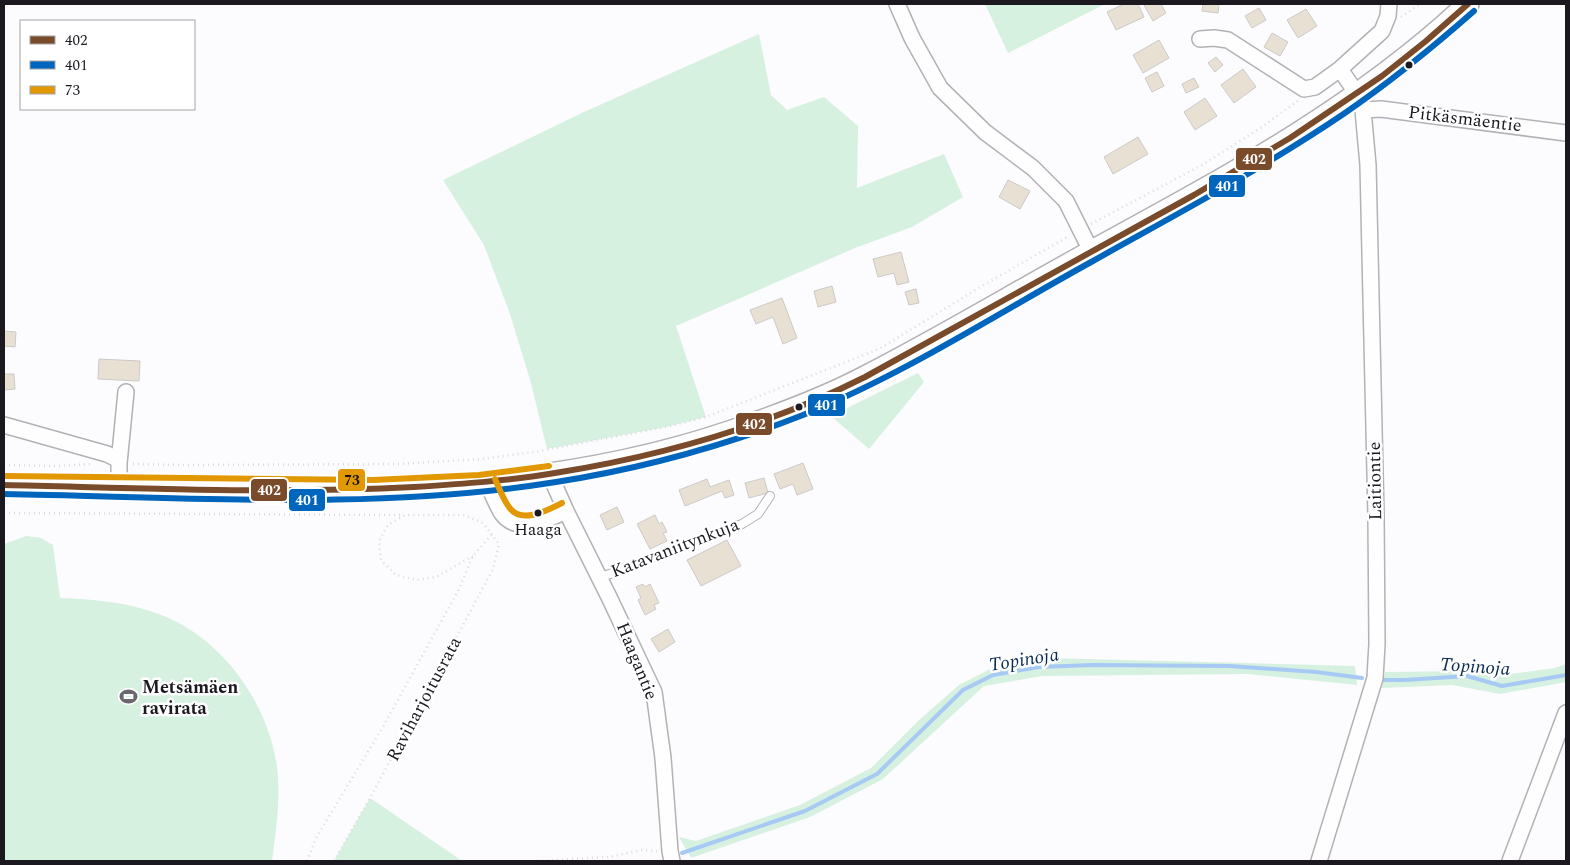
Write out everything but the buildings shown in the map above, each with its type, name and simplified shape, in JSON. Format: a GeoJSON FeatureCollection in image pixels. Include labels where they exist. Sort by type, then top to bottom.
{"type":"FeatureCollection","features":[{"type":"Feature","properties":{"kind":"main road"},"geometry":{"type":"LineString","coordinates":[[4,485],[319,490],[394,489],[487,483],[623,463],[730,432],[798,407],[862,378],[1219,182],[1360,102],[1468,4]]}},
{"type":"Feature","properties":{"kind":"street"},"geometry":{"type":"LineString","coordinates":[[897,4],[912,38],[940,88],[985,132],[1034,168],[1066,201],[1091,251]]}},
{"type":"Feature","properties":{"kind":"street"},"geometry":{"type":"LineString","coordinates":[[1200,39],[1228,40],[1304,88],[1315,87],[1340,69],[1382,31],[1388,16],[1389,4]]}},
{"type":"Feature","properties":{"kind":"street"},"geometry":{"type":"LineString","coordinates":[[1340,69],[1360,102]]}},
{"type":"Feature","properties":{"kind":"street","name":"Pitkäsmäentie"},"geometry":{"type":"LineString","coordinates":[[1360,102],[1381,109],[1566,133]]}},
{"type":"Feature","properties":{"kind":"street","name":"Laitiontie"},"geometry":{"type":"LineString","coordinates":[[1319,861],[1375,678],[1377,644],[1368,165],[1360,102]]}},
{"type":"Feature","properties":{"kind":"street"},"geometry":{"type":"LineString","coordinates":[[119,486],[119,463],[126,392]]}},
{"type":"Feature","properties":{"kind":"street"},"geometry":{"type":"LineString","coordinates":[[4,425],[107,454],[117,459],[119,463]]}},
{"type":"Feature","properties":{"kind":"street","name":"Haagantie"},"geometry":{"type":"LineString","coordinates":[[550,475],[654,692],[663,758],[671,856]]}},
{"type":"Feature","properties":{"kind":"street"},"geometry":{"type":"LineString","coordinates":[[487,483],[501,512],[510,521],[522,524],[535,523],[548,520],[566,511]]}},
{"type":"Feature","properties":{"kind":"street"},"geometry":{"type":"LineString","coordinates":[[1510,861],[1566,714]]}},
{"type":"Feature","properties":{"kind":"lane","name":"Katavaniitynkuja"},"geometry":{"type":"LineString","coordinates":[[599,578],[742,524],[758,514],[770,496]]}},
{"type":"Feature","properties":{"kind":"path"},"geometry":{"type":"LineString","coordinates":[[4,465],[53,466],[119,463],[182,466],[389,464],[472,459],[534,452],[706,417],[879,350],[982,286],[1202,165],[1262,127],[1315,87]]}},
{"type":"Feature","properties":{"kind":"path"},"geometry":{"type":"LineString","coordinates":[[4,513],[464,515],[483,523],[492,534]]}},
{"type":"Feature","properties":{"kind":"path","name":"Raviharjoitusrata"},"geometry":{"type":"LineString","coordinates":[[405,515],[388,525],[379,541],[381,560],[396,575],[417,580],[436,577],[473,556]]}},
{"type":"Feature","properties":{"kind":"path","name":"Raviharjoitusrata"},"geometry":{"type":"LineString","coordinates":[[307,861],[316,838],[384,725],[458,591],[473,556],[492,534],[499,544],[493,569],[334,861]]}},
{"type":"Feature","properties":{"kind":"path"},"geometry":{"type":"LineString","coordinates":[[532,861],[609,857],[642,850],[671,856]]}},
{"type":"Feature","properties":{"kind":"green space"},"geometry":{"type":"Polygon","coordinates":[[[985,4],[1105,4],[1008,53],[985,4]]]}},
{"type":"Feature","properties":{"kind":"green space"},"geometry":{"type":"Polygon","coordinates":[[[759,34],[771,95],[787,110],[824,97],[858,126],[857,188],[944,154],[963,197],[912,227],[855,248],[676,326],[706,417],[666,427],[547,449],[531,383],[510,314],[484,245],[443,180],[584,112],[759,34]]]}},
{"type":"Feature","properties":{"kind":"green space"},"geometry":{"type":"Polygon","coordinates":[[[918,373],[924,382],[869,449],[831,416],[918,373]]]}},
{"type":"Feature","properties":{"kind":"green space","name":"Metsämäen ravirata"},"geometry":{"type":"Polygon","coordinates":[[[26,536],[41,538],[53,545],[60,598],[113,602],[164,616],[186,627],[206,641],[240,677],[264,720],[272,743],[277,767],[278,803],[272,861],[4,861],[4,544],[26,536]]]}},
{"type":"Feature","properties":{"kind":"green space"},"geometry":{"type":"Polygon","coordinates":[[[1047,658],[1355,666],[1357,685],[1247,674],[1042,676],[984,686],[883,779],[810,817],[691,858],[679,837],[696,841],[800,805],[871,768],[918,721],[959,685],[998,665],[1047,658]]]}},
{"type":"Feature","properties":{"kind":"green space"},"geometry":{"type":"Polygon","coordinates":[[[1566,664],[1566,682],[1500,694],[1452,685],[1382,688],[1385,672],[1468,671],[1503,675],[1555,668],[1566,664]]]}},
{"type":"Feature","properties":{"kind":"green space"},"geometry":{"type":"Polygon","coordinates":[[[370,798],[455,856],[462,861],[334,861],[370,798]]]}},
{"type":"Feature","properties":{"kind":"waterway","name":"Topinoja"},"geometry":{"type":"LineString","coordinates":[[682,853],[805,811],[877,774],[963,690],[993,675],[1039,667],[1092,665],[1230,666],[1316,672],[1362,678]]}},
{"type":"Feature","properties":{"kind":"waterway","name":"Topinoja"},"geometry":{"type":"LineString","coordinates":[[1382,680],[1467,676],[1502,686],[1566,675]]}},
{"type":"Feature","properties":{"kind":"transit line","name":"402"},"geometry":{"type":"LineString","coordinates":[[4,485],[209,490],[312,490],[414,487],[537,476],[635,458],[713,437],[791,410],[865,377],[1194,195],[1290,138],[1382,76],[1468,4]]}},
{"type":"Feature","properties":{"kind":"transit line","name":"401"},"geometry":{"type":"LineString","coordinates":[[4,494],[280,500],[419,497],[488,491],[587,477],[650,463],[743,437],[841,399],[915,362],[1250,173],[1312,135],[1377,90],[1474,11]]}},
{"type":"Feature","properties":{"kind":"transit line","name":"73"},"geometry":{"type":"LineString","coordinates":[[4,476],[373,480],[479,475],[549,466]]}},
{"type":"Feature","properties":{"kind":"transit line","name":"73"},"geometry":{"type":"LineString","coordinates":[[495,479],[509,507],[520,515],[535,514],[562,503]]}},
{"type":"Feature","properties":{"kind":"place","name":"Haaga"},"geometry":{"type":"Point","coordinates":[538,513]}},
{"type":"Feature","properties":{"kind":"place","name":"Metsämäen ravirata"},"geometry":{"type":"Point","coordinates":[128,697]}}]}
